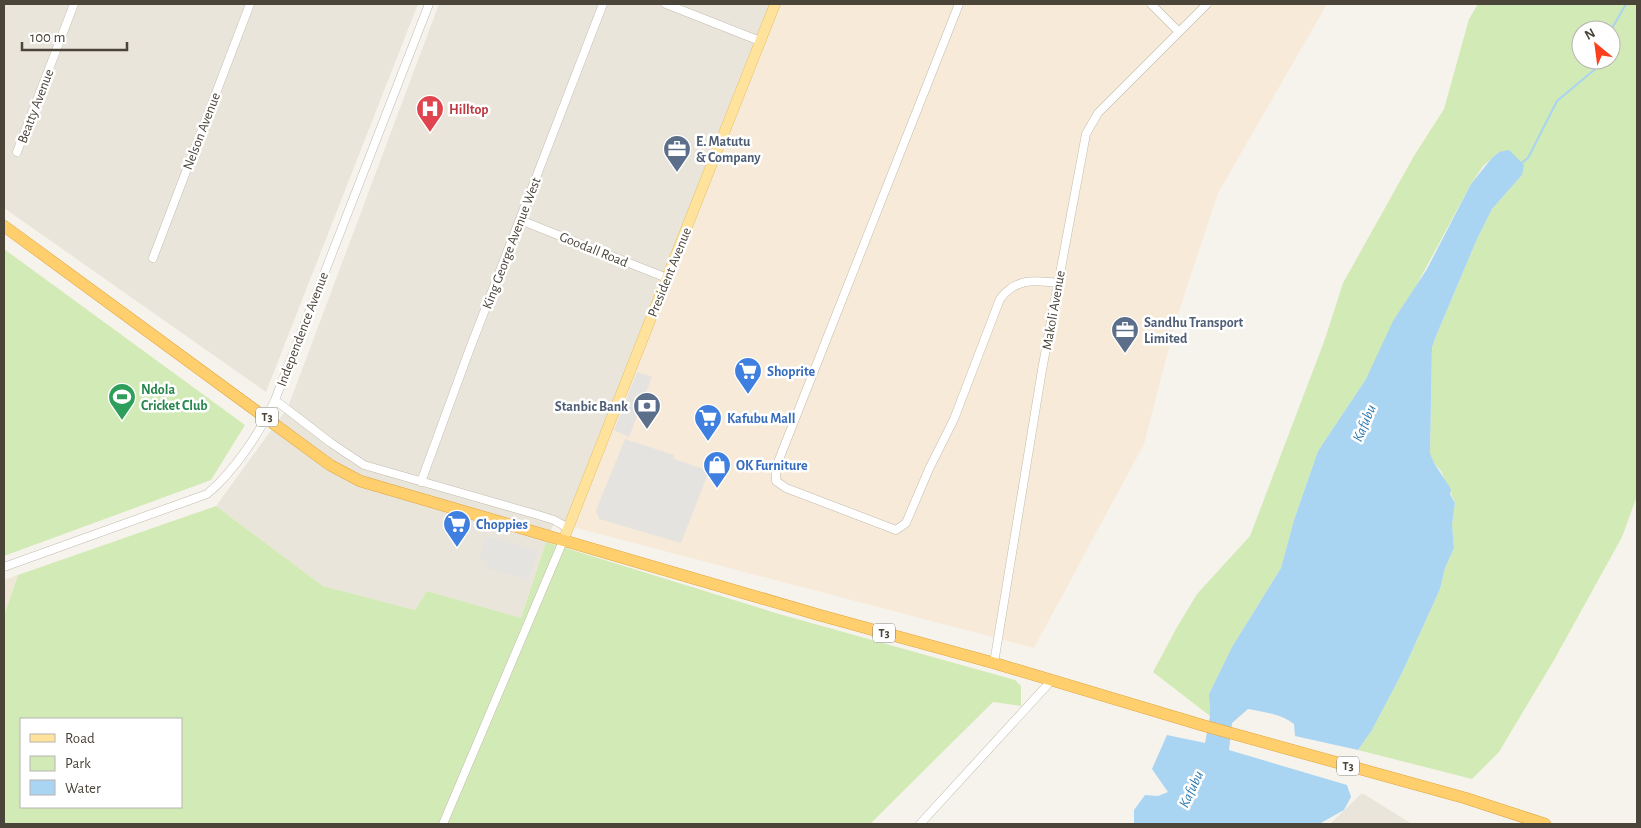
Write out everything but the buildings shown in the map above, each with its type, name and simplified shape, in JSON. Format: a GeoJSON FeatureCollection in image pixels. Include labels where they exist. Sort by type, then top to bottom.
{"type":"FeatureCollection","features":[{"type":"Feature","properties":{"kind":"highway","name":"T3"},"geometry":{"type":"LineString","coordinates":[[4,226],[330,465],[360,481],[820,615],[994,663],[1232,734],[1465,798],[1545,824]]}},
{"type":"Feature","properties":{"kind":"main road","name":"President Avenue"},"geometry":{"type":"LineString","coordinates":[[563,541],[775,4]]}},
{"type":"Feature","properties":{"kind":"street","name":"Beatty Avenue"},"geometry":{"type":"LineString","coordinates":[[17,152],[74,4]]}},
{"type":"Feature","properties":{"kind":"street","name":"Nelson Avenue"},"geometry":{"type":"LineString","coordinates":[[153,258],[250,4]]}},
{"type":"Feature","properties":{"kind":"street","name":"Independence Avenue"},"geometry":{"type":"LineString","coordinates":[[4,567],[207,494],[221,482],[267,417],[275,400],[430,4]]}},
{"type":"Feature","properties":{"kind":"street","name":"King George Avenue West"},"geometry":{"type":"LineString","coordinates":[[421,482],[469,350],[603,4]]}},
{"type":"Feature","properties":{"kind":"street"},"geometry":{"type":"LineString","coordinates":[[666,4],[760,41]]}},
{"type":"Feature","properties":{"kind":"street"},"geometry":{"type":"LineString","coordinates":[[958,4],[776,466],[776,481],[786,488],[896,530],[901,528],[906,523],[929,469],[954,419],[1000,299],[1012,286],[1020,282],[1030,280],[1058,282]]}},
{"type":"Feature","properties":{"kind":"street"},"geometry":{"type":"LineString","coordinates":[[1151,4],[1179,32]]}},
{"type":"Feature","properties":{"kind":"street","name":"Makoli Avenue"},"geometry":{"type":"LineString","coordinates":[[994,663],[1058,282],[1084,143],[1098,113],[1207,4]]}},
{"type":"Feature","properties":{"kind":"street","name":"Goodall Road"},"geometry":{"type":"LineString","coordinates":[[520,220],[667,278]]}},
{"type":"Feature","properties":{"kind":"street"},"geometry":{"type":"LineString","coordinates":[[275,400],[331,443],[364,465],[538,515],[554,520],[568,528]]}},
{"type":"Feature","properties":{"kind":"street"},"geometry":{"type":"LineString","coordinates":[[443,824],[563,541]]}},
{"type":"Feature","properties":{"kind":"street"},"geometry":{"type":"LineString","coordinates":[[920,824],[1051,681]]}},
{"type":"Feature","properties":{"kind":"shaded area"},"geometry":{"type":"Polygon","coordinates":[[[4,4],[418,4],[266,392],[4,208],[4,4]]]}},
{"type":"Feature","properties":{"kind":"shaded area"},"geometry":{"type":"Polygon","coordinates":[[[439,4],[780,4],[573,527],[555,521],[546,542],[521,618],[427,591],[415,610],[323,586],[216,506],[288,407],[439,4]]]}},
{"type":"Feature","properties":{"kind":"shaded area"},"geometry":{"type":"Polygon","coordinates":[[[780,4],[1327,4],[1218,193],[1177,317],[1144,444],[1034,648],[573,527],[780,4]]]}},
{"type":"Feature","properties":{"kind":"shaded area"},"geometry":{"type":"Polygon","coordinates":[[[637,372],[652,377],[629,437],[614,430],[637,372]]]}},
{"type":"Feature","properties":{"kind":"shaded area"},"geometry":{"type":"Polygon","coordinates":[[[625,439],[674,455],[674,459],[709,471],[681,543],[599,519],[596,510],[625,439]]]}},
{"type":"Feature","properties":{"kind":"shaded area"},"geometry":{"type":"Polygon","coordinates":[[[486,536],[537,551],[528,580],[486,568],[488,562],[479,560],[486,536]]]}},
{"type":"Feature","properties":{"kind":"shaded area"},"geometry":{"type":"Polygon","coordinates":[[[18,575],[4,616],[4,580],[18,575]]]}},
{"type":"Feature","properties":{"kind":"shaded area"},"geometry":{"type":"Polygon","coordinates":[[[1362,793],[1412,824],[1330,824],[1362,793]]]}},
{"type":"Feature","properties":{"kind":"green space"},"geometry":{"type":"Polygon","coordinates":[[[1478,4],[1637,4],[1637,496],[1622,537],[1554,660],[1499,752],[1472,779],[1358,750],[1372,730],[1402,673],[1440,589],[1445,568],[1454,548],[1452,525],[1455,503],[1441,471],[1434,463],[1430,453],[1432,347],[1477,239],[1492,209],[1522,175],[1499,152],[1483,166],[1471,184],[1366,379],[1318,451],[1294,520],[1281,568],[1232,647],[1209,694],[1210,716],[1153,672],[1197,594],[1250,536],[1325,339],[1343,283],[1414,156],[1444,109],[1469,19],[1478,4]]]}},
{"type":"Feature","properties":{"kind":"green space","name":"Ndola Cricket Club"},"geometry":{"type":"Polygon","coordinates":[[[4,249],[245,425],[211,480],[4,556],[4,249]]]}},
{"type":"Feature","properties":{"kind":"green space"},"geometry":{"type":"Polygon","coordinates":[[[216,506],[323,586],[415,610],[427,591],[521,618],[546,542],[779,614],[1015,680],[1021,686],[1021,706],[993,702],[870,824],[4,824],[4,616],[18,575],[216,506]]]}},
{"type":"Feature","properties":{"kind":"water"},"geometry":{"type":"Polygon","coordinates":[[[1509,150],[1524,165],[1522,175],[1492,209],[1477,239],[1432,347],[1430,453],[1434,463],[1451,489],[1450,494],[1455,503],[1452,525],[1454,548],[1445,568],[1440,589],[1402,673],[1372,730],[1358,750],[1295,736],[1294,724],[1284,718],[1266,712],[1248,709],[1232,723],[1229,750],[1347,785],[1351,797],[1344,810],[1319,824],[1134,824],[1134,810],[1145,795],[1158,796],[1168,792],[1152,769],[1167,735],[1205,743],[1210,716],[1209,694],[1232,647],[1281,568],[1294,520],[1318,451],[1366,379],[1393,321],[1427,269],[1471,184],[1491,159],[1499,152],[1509,150]]]}},
{"type":"Feature","properties":{"kind":"waterway","name":"Kafubu"},"geometry":{"type":"LineString","coordinates":[[1617,20],[1626,4]]}},
{"type":"Feature","properties":{"kind":"waterway","name":"Kafubu"},"geometry":{"type":"LineString","coordinates":[[1520,164],[1528,158],[1557,101],[1594,70]]}},
{"type":"Feature","properties":{"kind":"place","name":"Hilltop"},"geometry":{"type":"Point","coordinates":[430,133]}},
{"type":"Feature","properties":{"kind":"place","name":"E. Matutu & Company"},"geometry":{"type":"Point","coordinates":[677,173]}},
{"type":"Feature","properties":{"kind":"place","name":"Sandhu Transport Limited"},"geometry":{"type":"Point","coordinates":[1125,354]}},
{"type":"Feature","properties":{"kind":"place","name":"Shoprite"},"geometry":{"type":"Point","coordinates":[748,395]}},
{"type":"Feature","properties":{"kind":"place","name":"Ndola Cricket Club"},"geometry":{"type":"Point","coordinates":[122,421]}},
{"type":"Feature","properties":{"kind":"place","name":"Stanbic Bank"},"geometry":{"type":"Point","coordinates":[647,430]}},
{"type":"Feature","properties":{"kind":"place","name":"Kafubu Mall"},"geometry":{"type":"Point","coordinates":[708,442]}},
{"type":"Feature","properties":{"kind":"place","name":"OK Furniture"},"geometry":{"type":"Point","coordinates":[717,489]}},
{"type":"Feature","properties":{"kind":"place","name":"Choppies"},"geometry":{"type":"Point","coordinates":[457,548]}}]}
